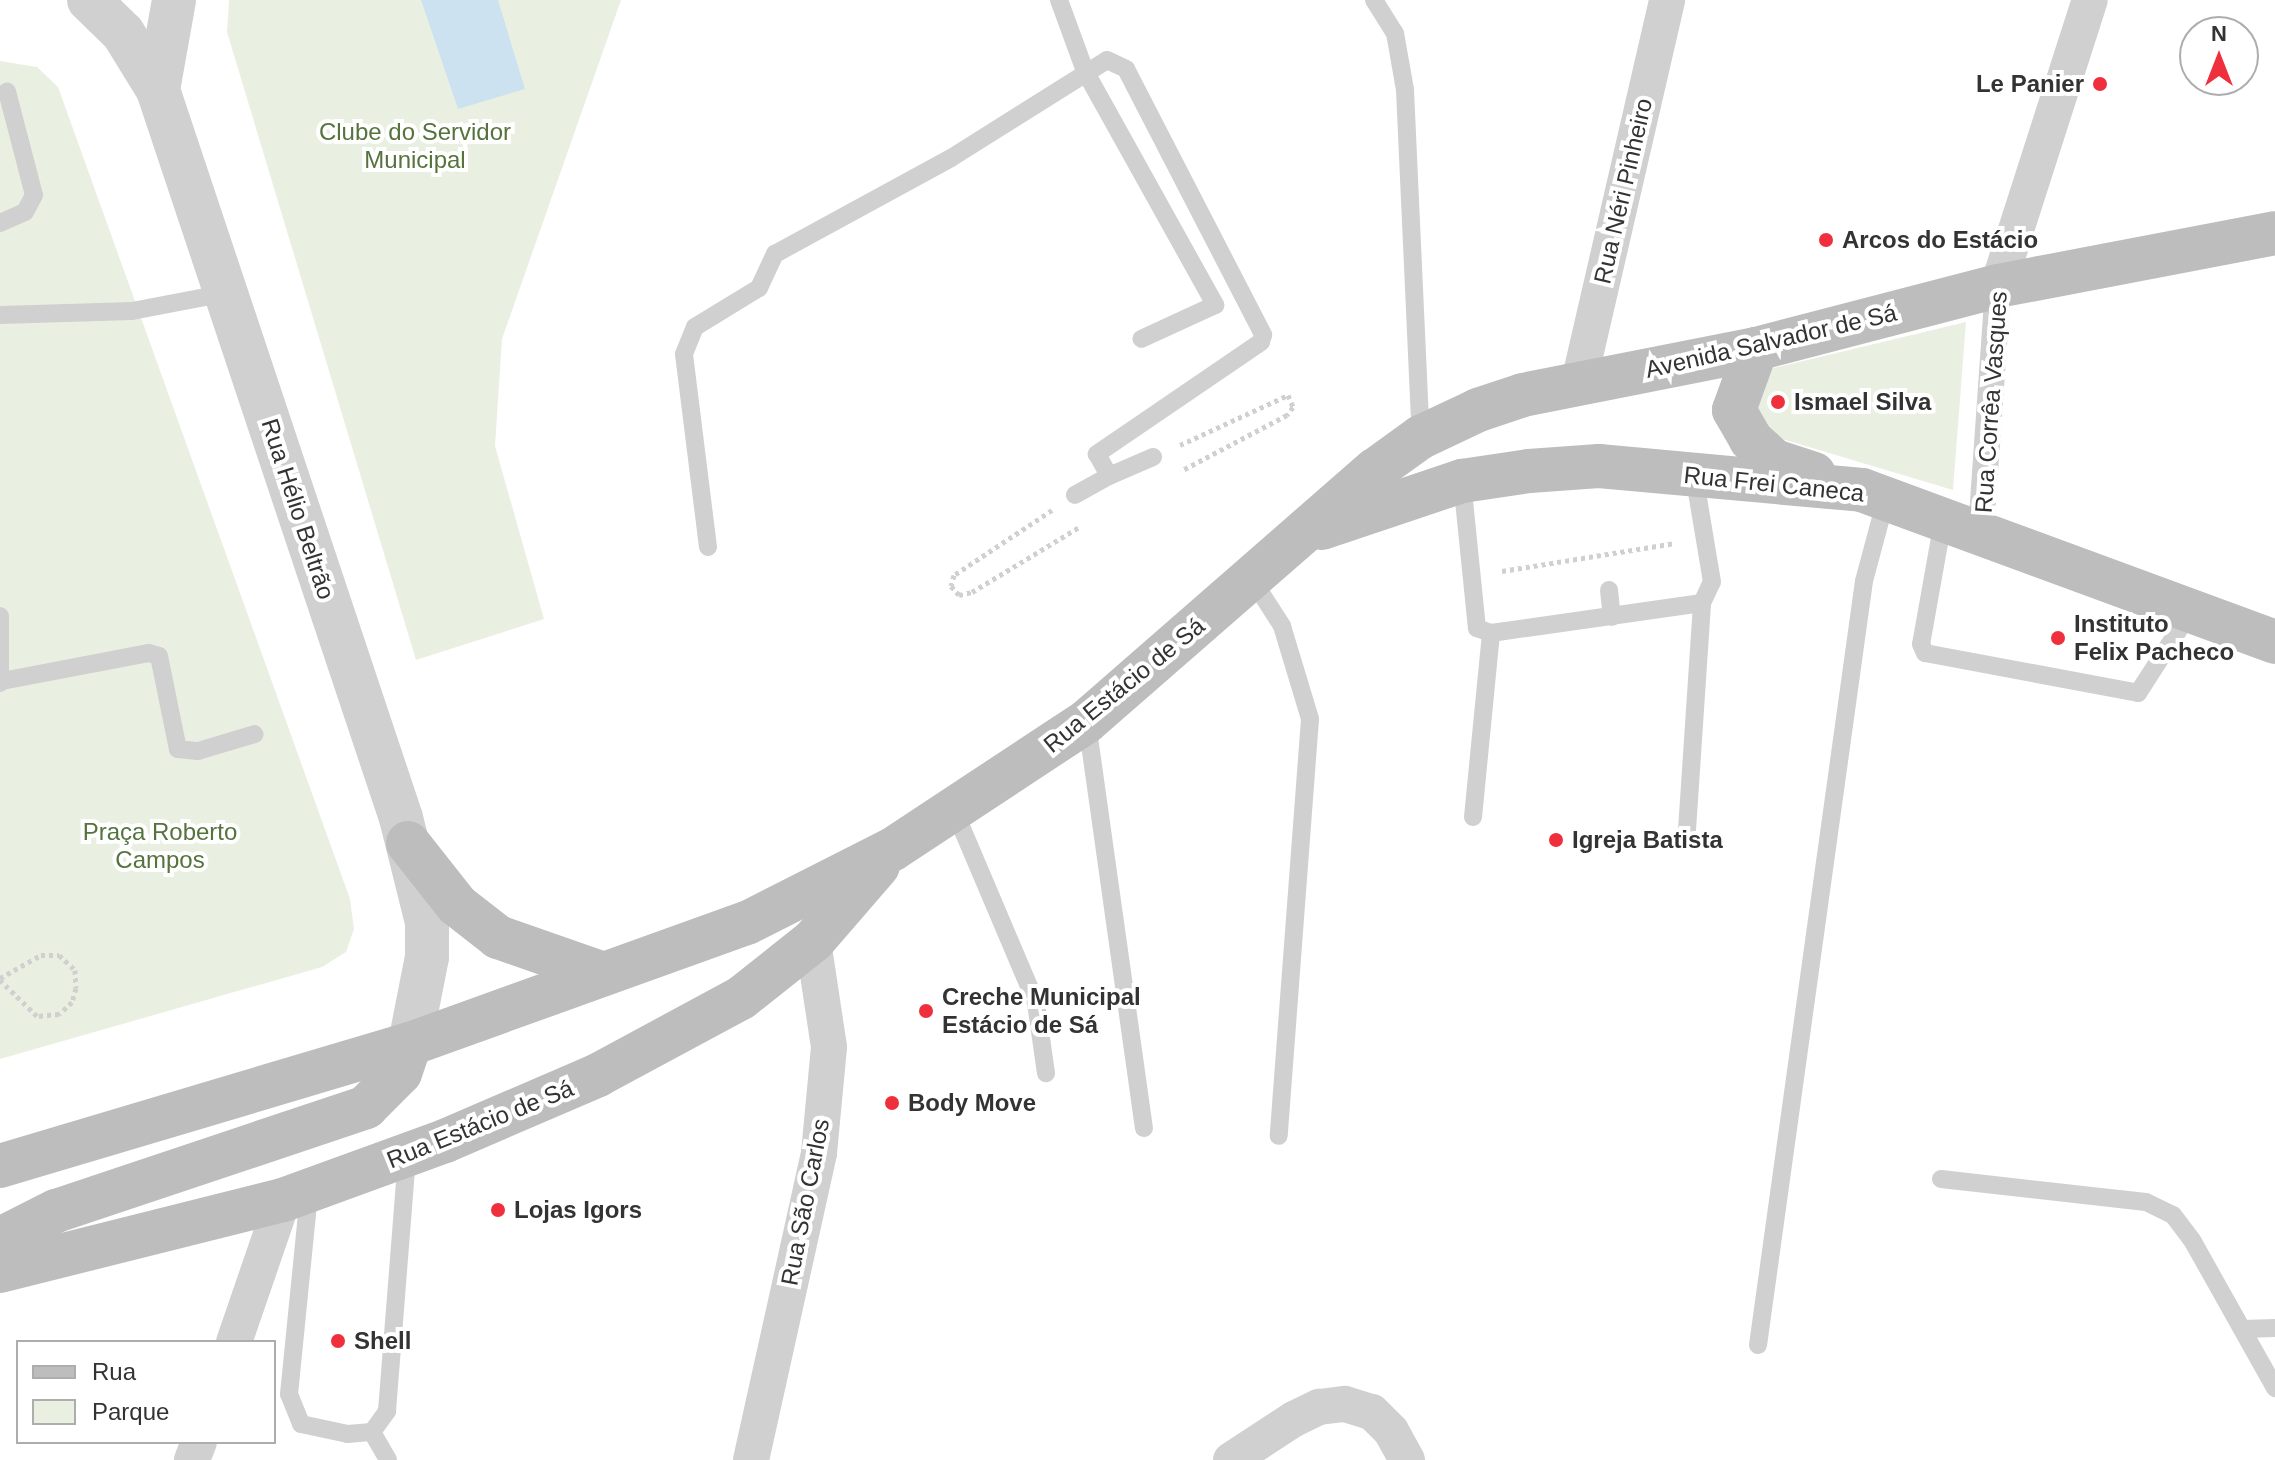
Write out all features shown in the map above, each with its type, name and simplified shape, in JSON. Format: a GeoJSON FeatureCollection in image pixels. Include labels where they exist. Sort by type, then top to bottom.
{"type":"FeatureCollection","features":[{"type":"Feature","properties":{"kind":"main road","name":"Avenida Salvador de Sá"},"geometry":{"type":"LineString","coordinates":[[1305,534],[1375,470],[1421,437],[1493,405],[1579,382],[1756,349],[1998,286],[2275,233]]}},
{"type":"Feature","properties":{"kind":"main road"},"geometry":{"type":"LineString","coordinates":[[1756,349],[1734,410],[1751,440],[1774,461],[1874,494]]}},
{"type":"Feature","properties":{"kind":"main road","name":"Rua Frei Caneca"},"geometry":{"type":"LineString","coordinates":[[1305,534],[1462,481],[1599,466],[1874,494],[2275,642]]}},
{"type":"Feature","properties":{"kind":"main road","name":"Rua Estácio de Sá"},"geometry":{"type":"LineString","coordinates":[[0,1166],[410,1044],[747,923],[893,849],[955,812],[1087,721],[1305,534]]}},
{"type":"Feature","properties":{"kind":"main road"},"geometry":{"type":"LineString","coordinates":[[408,843],[457,905],[498,937],[601,973]]}},
{"type":"Feature","properties":{"kind":"main road","name":"Rua Estácio de Sá"},"geometry":{"type":"LineString","coordinates":[[0,1271],[296,1196],[407,1156],[637,1054],[741,998],[813,941],[893,849]]}},
{"type":"Feature","properties":{"kind":"main road"},"geometry":{"type":"LineString","coordinates":[[0,1239],[56,1211],[366,1107],[400,1073],[410,1044]]}},
{"type":"Feature","properties":{"kind":"street","name":"Rua Hélio Beltrão"},"geometry":{"type":"LineString","coordinates":[[89,0],[123,33],[158,90],[408,843],[427,922],[427,957],[410,1044]]}},
{"type":"Feature","properties":{"kind":"street"},"geometry":{"type":"LineString","coordinates":[[158,90],[174,0]]}},
{"type":"Feature","properties":{"kind":"street","name":"Rua Néri Pinheiro"},"geometry":{"type":"LineString","coordinates":[[1579,382],[1667,0]]}},
{"type":"Feature","properties":{"kind":"street","name":"Rua Corrêa Vasques"},"geometry":{"type":"LineString","coordinates":[[1962,524],[1998,286],[2090,0]]}},
{"type":"Feature","properties":{"kind":"street","name":"Rua São Carlos"},"geometry":{"type":"LineString","coordinates":[[751,1460],[819,1153],[829,1047],[813,941]]}},
{"type":"Feature","properties":{"kind":"street"},"geometry":{"type":"LineString","coordinates":[[235,1340],[296,1196]]}},
{"type":"Feature","properties":{"kind":"street"},"geometry":{"type":"LineString","coordinates":[[1231,1460],[1294,1419],[1319,1407],[1345,1404],[1372,1412],[1391,1431],[1407,1460]]}},
{"type":"Feature","properties":{"kind":"lane"},"geometry":{"type":"LineString","coordinates":[[1059,0],[1085,71],[1215,305],[1141,339]]}},
{"type":"Feature","properties":{"kind":"lane"},"geometry":{"type":"LineString","coordinates":[[1374,0],[1395,33],[1405,90],[1421,437]]}},
{"type":"Feature","properties":{"kind":"lane"},"geometry":{"type":"LineString","coordinates":[[708,547],[684,354],[695,327],[759,288],[767,279],[775,254],[951,158],[1107,60],[1126,69],[1263,335],[1261,342],[1097,454],[1109,476]]}},
{"type":"Feature","properties":{"kind":"lane"},"geometry":{"type":"LineString","coordinates":[[0,223],[25,212],[34,195],[7,91]]}},
{"type":"Feature","properties":{"kind":"lane"},"geometry":{"type":"LineString","coordinates":[[0,315],[132,311],[226,293]]}},
{"type":"Feature","properties":{"kind":"lane"},"geometry":{"type":"LineString","coordinates":[[1075,495],[1153,457]]}},
{"type":"Feature","properties":{"kind":"lane"},"geometry":{"type":"LineString","coordinates":[[1687,830],[1702,603],[1712,582],[1694,474]]}},
{"type":"Feature","properties":{"kind":"lane"},"geometry":{"type":"LineString","coordinates":[[1462,481],[1477,628],[1491,633],[1702,603]]}},
{"type":"Feature","properties":{"kind":"lane"},"geometry":{"type":"LineString","coordinates":[[1758,1345],[1874,494]]}},
{"type":"Feature","properties":{"kind":"lane"},"geometry":{"type":"LineString","coordinates":[[1962,524],[1921,644],[1925,653],[2138,693],[2191,611]]}},
{"type":"Feature","properties":{"kind":"lane"},"geometry":{"type":"LineString","coordinates":[[1252,579],[1282,626],[1310,719],[1279,1136]]}},
{"type":"Feature","properties":{"kind":"lane"},"geometry":{"type":"LineString","coordinates":[[1609,590],[1612,617]]}},
{"type":"Feature","properties":{"kind":"lane"},"geometry":{"type":"LineString","coordinates":[[0,616],[1,682],[149,653],[159,656],[178,749],[198,751],[255,734]]}},
{"type":"Feature","properties":{"kind":"lane"},"geometry":{"type":"LineString","coordinates":[[1473,817],[1491,633]]}},
{"type":"Feature","properties":{"kind":"lane"},"geometry":{"type":"LineString","coordinates":[[1087,721],[1144,1128]]}},
{"type":"Feature","properties":{"kind":"lane"},"geometry":{"type":"LineString","coordinates":[[955,812],[1036,1003],[1046,1073]]}},
{"type":"Feature","properties":{"kind":"lane"},"geometry":{"type":"LineString","coordinates":[[296,1196],[289,1394],[301,1424],[348,1434],[372,1432],[387,1411],[407,1156]]}},
{"type":"Feature","properties":{"kind":"lane"},"geometry":{"type":"LineString","coordinates":[[1941,1179],[2146,1202],[2173,1215],[2243,1329],[2275,1388]]}},
{"type":"Feature","properties":{"kind":"lane"},"geometry":{"type":"LineString","coordinates":[[2243,1329],[2275,1328]]}},
{"type":"Feature","properties":{"kind":"lane"},"geometry":{"type":"LineString","coordinates":[[372,1432],[388,1460]]}},
{"type":"Feature","properties":{"kind":"path"},"geometry":{"type":"LineString","coordinates":[[1153,457],[1288,395]]}},
{"type":"Feature","properties":{"kind":"path"},"geometry":{"type":"LineString","coordinates":[[980,560],[1075,495]]}},
{"type":"Feature","properties":{"kind":"path"},"geometry":{"type":"LineString","coordinates":[[1470,576],[1705,537]]}},
{"type":"Feature","properties":{"kind":"path"},"geometry":{"type":"LineString","coordinates":[[41,955],[59,955],[75,970],[76,988],[72,1002],[59,1014],[37,1016],[0,979],[41,955]]}},
{"type":"Feature","properties":{"kind":"green space","name":"Clube do Servidor Municipal"},"geometry":{"type":"Polygon","coordinates":[[[229,0],[621,0],[502,339],[495,446],[544,619],[416,660],[227,32],[229,0]]]}},
{"type":"Feature","properties":{"kind":"green space","name":"Praça Roberto Campos"},"geometry":{"type":"Polygon","coordinates":[[[0,61],[37,67],[58,87],[350,899],[354,929],[346,952],[322,967],[0,1059],[0,61]]]}},
{"type":"Feature","properties":{"kind":"green space"},"geometry":{"type":"Polygon","coordinates":[[[1966,322],[1953,490],[1772,436],[1751,419],[1765,370],[1966,322]]]}},
{"type":"Feature","properties":{"kind":"water"},"geometry":{"type":"Polygon","coordinates":[[[421,0],[498,0],[525,89],[458,109],[421,0]]]}},
{"type":"Feature","properties":{"kind":"place","name":"Le Panier"},"geometry":{"type":"Point","coordinates":[2100,84]}},
{"type":"Feature","properties":{"kind":"place","name":"Arcos do Estácio"},"geometry":{"type":"Point","coordinates":[1826,240]}},
{"type":"Feature","properties":{"kind":"place","name":"Ismael Silva"},"geometry":{"type":"Point","coordinates":[1778,402]}},
{"type":"Feature","properties":{"kind":"place","name":"Instituto Felix Pacheco"},"geometry":{"type":"Point","coordinates":[2058,638]}},
{"type":"Feature","properties":{"kind":"place","name":"Igreja Batista"},"geometry":{"type":"Point","coordinates":[1556,840]}},
{"type":"Feature","properties":{"kind":"place","name":"Creche Municipal Estácio de Sá"},"geometry":{"type":"Point","coordinates":[926,1011]}},
{"type":"Feature","properties":{"kind":"place","name":"Body Move"},"geometry":{"type":"Point","coordinates":[892,1103]}},
{"type":"Feature","properties":{"kind":"place","name":"Lojas Igors"},"geometry":{"type":"Point","coordinates":[498,1210]}},
{"type":"Feature","properties":{"kind":"place","name":"Shell"},"geometry":{"type":"Point","coordinates":[338,1341]}}]}
